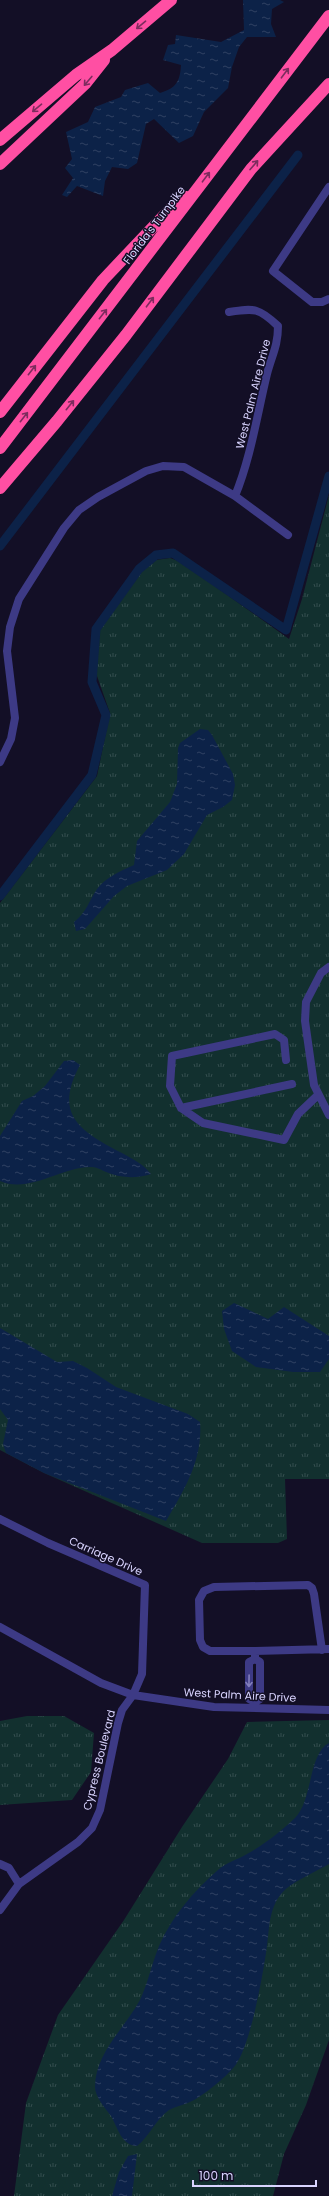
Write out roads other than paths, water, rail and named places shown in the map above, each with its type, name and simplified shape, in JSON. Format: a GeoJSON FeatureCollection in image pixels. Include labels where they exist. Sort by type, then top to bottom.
{"type":"FeatureCollection","features":[{"type":"Feature","properties":{"kind":"highway"},"geometry":{"type":"LineString","coordinates":[[0,140],[76,75],[112,50],[171,0]]}},
{"type":"Feature","properties":{"kind":"highway","name":"Florida's Turnpike"},"geometry":{"type":"LineString","coordinates":[[0,448],[329,16]]}},
{"type":"Feature","properties":{"kind":"highway"},"geometry":{"type":"LineString","coordinates":[[0,164],[85,84],[112,50]]}},
{"type":"Feature","properties":{"kind":"highway"},"geometry":{"type":"LineString","coordinates":[[0,488],[57,422],[126,335],[251,169],[329,84]]}},
{"type":"Feature","properties":{"kind":"highway"},"geometry":{"type":"LineString","coordinates":[[0,412],[103,280],[174,206],[196,191]]}},
{"type":"Feature","properties":{"kind":"street"},"geometry":{"type":"LineString","coordinates":[[325,301],[312,302],[273,271],[329,187]]}},
{"type":"Feature","properties":{"kind":"street","name":"West Palm Aire Drive"},"geometry":{"type":"LineString","coordinates":[[229,312],[252,308],[267,316],[278,326],[278,341],[268,372],[246,467],[235,496]]}},
{"type":"Feature","properties":{"kind":"street"},"geometry":{"type":"LineString","coordinates":[[0,762],[11,739],[15,718],[7,651],[10,627],[19,599],[64,528],[79,510],[98,497],[146,471],[163,466],[184,467],[235,496],[288,535]]}},
{"type":"Feature","properties":{"kind":"street"},"geometry":{"type":"LineString","coordinates":[[329,967],[321,973],[306,1002],[305,1021],[314,1085],[329,1115]]}},
{"type":"Feature","properties":{"kind":"street"},"geometry":{"type":"LineString","coordinates":[[286,1060],[284,1040],[275,1034],[172,1056],[170,1086],[181,1108],[203,1123],[284,1140],[298,1114],[318,1095]]}},
{"type":"Feature","properties":{"kind":"street"},"geometry":{"type":"LineString","coordinates":[[181,1108],[292,1084]]}},
{"type":"Feature","properties":{"kind":"street","name":"Carriage Drive"},"geometry":{"type":"LineString","coordinates":[[0,1519],[145,1585],[142,1674],[133,1695]]}},
{"type":"Feature","properties":{"kind":"street"},"geometry":{"type":"LineString","coordinates":[[308,1585],[312,1588],[326,1649],[255,1655],[210,1651],[203,1647],[200,1640],[199,1600],[204,1591],[214,1587],[308,1585]]}},
{"type":"Feature","properties":{"kind":"street","name":"West Palm Aire Drive"},"geometry":{"type":"LineString","coordinates":[[0,1627],[101,1683],[133,1695],[214,1707],[255,1706],[329,1710]]}},
{"type":"Feature","properties":{"kind":"street"},"geometry":{"type":"LineString","coordinates":[[255,1655],[260,1662],[260,1699],[255,1706]]}},
{"type":"Feature","properties":{"kind":"street","name":"Cypress Boulevard"},"geometry":{"type":"LineString","coordinates":[[0,1910],[8,1897],[19,1884],[78,1842],[92,1828],[100,1810],[122,1710],[133,1695]]}},
{"type":"Feature","properties":{"kind":"street"},"geometry":{"type":"LineString","coordinates":[[0,1864],[9,1868],[19,1884]]}},
{"type":"Feature","properties":{"kind":"water"},"geometry":{"type":"Polygon","coordinates":[[[243,0],[280,0],[284,2],[272,9],[271,24],[276,37],[247,37],[239,47],[232,67],[228,88],[204,112],[193,136],[179,143],[154,119],[146,124],[137,163],[128,169],[112,167],[105,181],[103,196],[77,186],[67,197],[62,195],[73,178],[65,168],[72,159],[66,132],[88,122],[95,107],[121,97],[125,90],[148,83],[160,93],[170,89],[176,84],[180,76],[181,65],[163,60],[168,45],[175,44],[176,35],[221,42],[244,30],[243,0]]]}},
{"type":"Feature","properties":{"kind":"water"},"geometry":{"type":"Polygon","coordinates":[[[200,729],[208,730],[212,735],[233,774],[235,785],[232,800],[223,807],[207,815],[184,854],[167,870],[127,886],[114,896],[85,929],[76,931],[74,922],[84,911],[97,889],[114,875],[134,865],[137,841],[170,802],[177,784],[178,748],[180,743],[200,729]]]}},
{"type":"Feature","properties":{"kind":"water"},"geometry":{"type":"Polygon","coordinates":[[[73,1060],[80,1065],[72,1082],[69,1097],[70,1109],[75,1120],[83,1129],[94,1137],[138,1162],[151,1174],[139,1177],[123,1177],[92,1167],[81,1168],[23,1184],[11,1184],[0,1181],[0,1136],[22,1101],[33,1096],[45,1086],[64,1061],[73,1060]]]}},
{"type":"Feature","properties":{"kind":"water"},"geometry":{"type":"Polygon","coordinates":[[[234,1303],[268,1319],[284,1307],[329,1336],[329,1359],[320,1372],[293,1372],[256,1367],[232,1351],[224,1329],[222,1311],[234,1303]]]}},
{"type":"Feature","properties":{"kind":"water"},"geometry":{"type":"Polygon","coordinates":[[[0,1328],[57,1362],[73,1361],[87,1368],[116,1387],[188,1414],[200,1422],[198,1449],[191,1474],[166,1521],[44,1473],[6,1453],[3,1444],[8,1420],[0,1409],[0,1328]]]}},
{"type":"Feature","properties":{"kind":"water"},"geometry":{"type":"Polygon","coordinates":[[[329,1743],[329,1864],[291,1885],[276,1902],[270,1918],[264,1965],[254,2013],[240,2058],[231,2071],[202,2095],[186,2104],[169,2110],[164,2114],[137,2146],[127,2143],[95,2091],[96,2075],[105,2052],[140,2000],[164,1935],[177,1914],[192,1895],[218,1870],[260,1846],[295,1818],[301,1810],[305,1800],[317,1757],[322,1749],[329,1743]]]}},
{"type":"Feature","properties":{"kind":"water"},"geometry":{"type":"Polygon","coordinates":[[[137,2154],[132,2196],[112,2196],[119,2172],[128,2156],[137,2154]]]}},
{"type":"Feature","properties":{"kind":"waterway"},"geometry":{"type":"LineString","coordinates":[[0,546],[298,155]]}},
{"type":"Feature","properties":{"kind":"waterway"},"geometry":{"type":"LineString","coordinates":[[0,896],[92,775],[106,715],[92,682],[96,629],[139,569],[156,555],[173,553],[286,630],[329,476]]}}]}
